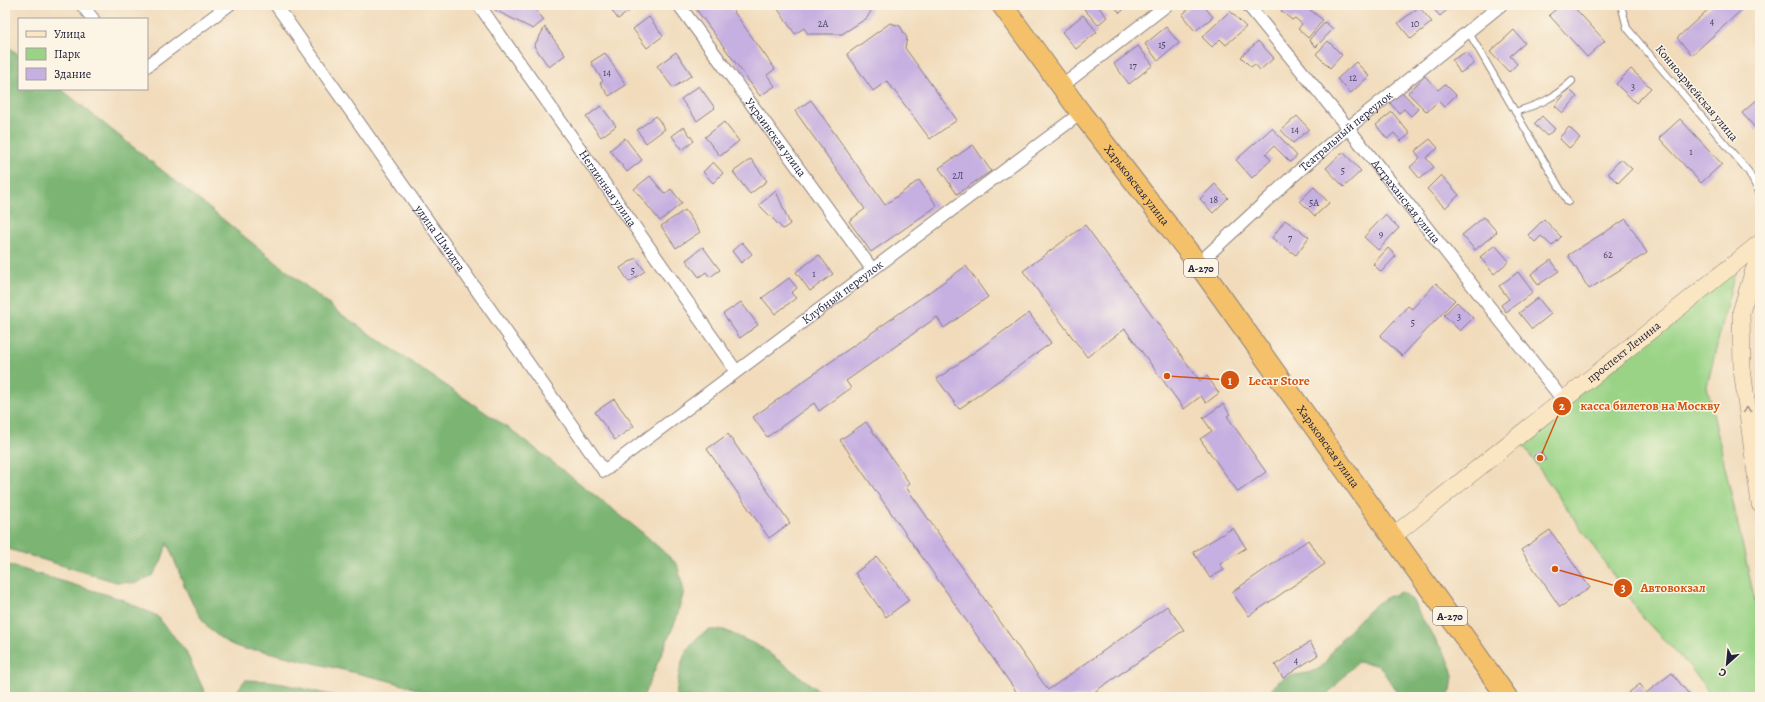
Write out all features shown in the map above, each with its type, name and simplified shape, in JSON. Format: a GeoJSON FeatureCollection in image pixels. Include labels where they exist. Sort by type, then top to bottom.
{"type":"FeatureCollection","features":[{"type":"Feature","properties":{"kind":"highway","name":"Харьковская улица"},"geometry":{"type":"LineString","coordinates":[[1002,5],[1081,113],[1198,264],[1508,697]]}},
{"type":"Feature","properties":{"kind":"main road","name":"проспект Ленина"},"geometry":{"type":"LineString","coordinates":[[1393,536],[1512,443],[1563,400],[1760,243]]}},
{"type":"Feature","properties":{"kind":"main road"},"geometry":{"type":"LineString","coordinates":[[1760,260],[1754,270],[1741,312],[1742,369],[1760,504]]}},
{"type":"Feature","properties":{"kind":"street"},"geometry":{"type":"LineString","coordinates":[[82,5],[92,18]]}},
{"type":"Feature","properties":{"kind":"street"},"geometry":{"type":"LineString","coordinates":[[148,65],[229,5]]}},
{"type":"Feature","properties":{"kind":"street","name":"улица Шмидта"},"geometry":{"type":"LineString","coordinates":[[276,5],[604,470]]}},
{"type":"Feature","properties":{"kind":"street","name":"Неглинная улица"},"geometry":{"type":"LineString","coordinates":[[479,5],[736,371]]}},
{"type":"Feature","properties":{"kind":"street","name":"Украинская улица"},"geometry":{"type":"LineString","coordinates":[[679,5],[872,269]]}},
{"type":"Feature","properties":{"kind":"street"},"geometry":{"type":"LineString","coordinates":[[1062,86],[1167,5]]}},
{"type":"Feature","properties":{"kind":"street","name":"Астраханская улица"},"geometry":{"type":"LineString","coordinates":[[1248,5],[1348,128],[1563,400]]}},
{"type":"Feature","properties":{"kind":"street","name":"Театральный переулок"},"geometry":{"type":"LineString","coordinates":[[1198,264],[1292,176],[1348,128],[1501,5]]}},
{"type":"Feature","properties":{"kind":"street","name":"Клубный переулок"},"geometry":{"type":"LineString","coordinates":[[604,470],[1081,113]]}},
{"type":"Feature","properties":{"kind":"lane","name":"Конноармейская улица"},"geometry":{"type":"LineString","coordinates":[[1621,5],[1627,28],[1748,171],[1760,194]]}},
{"type":"Feature","properties":{"kind":"lane"},"geometry":{"type":"LineString","coordinates":[[1468,31],[1568,202]]}},
{"type":"Feature","properties":{"kind":"lane"},"geometry":{"type":"LineString","coordinates":[[1515,112],[1543,103],[1560,93],[1572,81]]}},
{"type":"Feature","properties":{"kind":"green space"},"geometry":{"type":"Polygon","coordinates":[[[5,44],[18,54],[18,90],[62,90],[338,312],[514,432],[644,534],[677,564],[684,591],[676,620],[643,697],[443,697],[390,681],[259,650],[243,649],[225,641],[212,631],[202,619],[193,604],[167,543],[161,562],[153,575],[136,583],[116,582],[5,548],[5,44]]]}},
{"type":"Feature","properties":{"kind":"green space"},"geometry":{"type":"Polygon","coordinates":[[[1737,263],[1707,386],[1760,624],[1760,697],[1712,697],[1691,668],[1643,618],[1518,438],[1737,263]]]}},
{"type":"Feature","properties":{"kind":"green space"},"geometry":{"type":"Polygon","coordinates":[[[5,564],[121,599],[157,616],[185,650],[207,697],[5,697],[5,564]]]}},
{"type":"Feature","properties":{"kind":"green space"},"geometry":{"type":"Polygon","coordinates":[[[1401,592],[1412,600],[1449,661],[1453,676],[1451,691],[1447,697],[1400,697],[1379,665],[1357,662],[1327,695],[1319,697],[1267,697],[1273,687],[1285,678],[1312,672],[1320,668],[1334,648],[1364,615],[1384,599],[1401,592]]]}},
{"type":"Feature","properties":{"kind":"green space"},"geometry":{"type":"Polygon","coordinates":[[[710,630],[724,630],[761,647],[827,697],[676,697],[681,667],[688,649],[701,635],[710,630]]]}},
{"type":"Feature","properties":{"kind":"green space"},"geometry":{"type":"Polygon","coordinates":[[[245,680],[270,681],[339,697],[237,697],[237,691],[245,680]]]}},
{"type":"Feature","properties":{"kind":"building"},"geometry":{"type":"Polygon","coordinates":[[[502,5],[532,5],[544,20],[533,29],[495,10],[502,5]]]}},
{"type":"Feature","properties":{"kind":"building"},"geometry":{"type":"Polygon","coordinates":[[[608,5],[638,5],[618,19],[608,5]]]}},
{"type":"Feature","properties":{"kind":"building"},"geometry":{"type":"Polygon","coordinates":[[[693,5],[729,5],[775,69],[767,75],[775,86],[760,96],[693,5]]]}},
{"type":"Feature","properties":{"kind":"building"},"geometry":{"type":"Polygon","coordinates":[[[775,5],[872,5],[871,11],[867,18],[842,34],[808,34],[804,28],[795,34],[775,5]]]}},
{"type":"Feature","properties":{"kind":"building"},"geometry":{"type":"Polygon","coordinates":[[[1089,5],[1097,5],[1107,17],[1098,25],[1084,9],[1089,5]]]}},
{"type":"Feature","properties":{"kind":"building"},"geometry":{"type":"Polygon","coordinates":[[[1113,5],[1128,5],[1120,13],[1113,5]]]}},
{"type":"Feature","properties":{"kind":"building"},"geometry":{"type":"Polygon","coordinates":[[[1193,5],[1203,5],[1213,17],[1195,31],[1182,15],[1193,5]]]}},
{"type":"Feature","properties":{"kind":"building"},"geometry":{"type":"Polygon","coordinates":[[[1266,5],[1275,5],[1270,9],[1266,5]]]}},
{"type":"Feature","properties":{"kind":"building"},"geometry":{"type":"Polygon","coordinates":[[[1286,5],[1312,5],[1309,9],[1323,20],[1308,38],[1298,29],[1302,24],[1295,18],[1292,20],[1281,11],[1286,5]]]}},
{"type":"Feature","properties":{"kind":"building"},"geometry":{"type":"Polygon","coordinates":[[[1430,5],[1453,5],[1440,16],[1430,5]]]}},
{"type":"Feature","properties":{"kind":"building"},"geometry":{"type":"Polygon","coordinates":[[[1561,5],[1572,5],[1605,41],[1587,57],[1549,15],[1561,5]]]}},
{"type":"Feature","properties":{"kind":"building"},"geometry":{"type":"Polygon","coordinates":[[[1713,5],[1747,5],[1692,55],[1677,38],[1713,5]]]}},
{"type":"Feature","properties":{"kind":"building"},"geometry":{"type":"Polygon","coordinates":[[[1419,7],[1432,22],[1411,39],[1398,23],[1419,7]]]}},
{"type":"Feature","properties":{"kind":"building"},"geometry":{"type":"Polygon","coordinates":[[[1230,11],[1246,27],[1226,45],[1220,39],[1212,47],[1202,37],[1230,11]]]}},
{"type":"Feature","properties":{"kind":"building"},"geometry":{"type":"Polygon","coordinates":[[[1083,15],[1097,32],[1076,49],[1062,32],[1083,15]]]}},
{"type":"Feature","properties":{"kind":"building"},"geometry":{"type":"Polygon","coordinates":[[[649,17],[663,36],[647,48],[633,29],[649,17]]]}},
{"type":"Feature","properties":{"kind":"building"},"geometry":{"type":"Polygon","coordinates":[[[1325,22],[1333,29],[1316,47],[1309,40],[1325,22]]]}},
{"type":"Feature","properties":{"kind":"building"},"geometry":{"type":"Polygon","coordinates":[[[890,23],[900,26],[907,38],[905,48],[957,120],[930,139],[887,81],[873,91],[847,54],[890,23]]]}},
{"type":"Feature","properties":{"kind":"building"},"geometry":{"type":"Polygon","coordinates":[[[545,27],[565,55],[549,67],[534,46],[545,27]]]}},
{"type":"Feature","properties":{"kind":"building"},"geometry":{"type":"Polygon","coordinates":[[[1166,27],[1179,43],[1158,61],[1145,44],[1166,27]]]}},
{"type":"Feature","properties":{"kind":"building"},"geometry":{"type":"Polygon","coordinates":[[[1514,30],[1525,43],[1510,56],[1517,64],[1509,72],[1490,52],[1514,30]]]}},
{"type":"Feature","properties":{"kind":"building"},"geometry":{"type":"Polygon","coordinates":[[[1258,41],[1274,58],[1260,70],[1255,64],[1251,67],[1241,57],[1258,41]]]}},
{"type":"Feature","properties":{"kind":"building"},"geometry":{"type":"Polygon","coordinates":[[[1328,41],[1342,55],[1330,68],[1316,54],[1328,41]]]}},
{"type":"Feature","properties":{"kind":"building"},"geometry":{"type":"Polygon","coordinates":[[[1138,46],[1153,65],[1129,84],[1114,64],[1138,46]]]}},
{"type":"Feature","properties":{"kind":"building"},"geometry":{"type":"Polygon","coordinates":[[[676,52],[692,75],[673,88],[657,66],[676,52]]]}},
{"type":"Feature","properties":{"kind":"building"},"geometry":{"type":"Polygon","coordinates":[[[1466,52],[1474,64],[1460,73],[1452,60],[1466,52]]]}},
{"type":"Feature","properties":{"kind":"building"},"geometry":{"type":"Polygon","coordinates":[[[605,53],[626,85],[609,96],[600,83],[603,81],[591,62],[605,53]]]}},
{"type":"Feature","properties":{"kind":"building"},"geometry":{"type":"Polygon","coordinates":[[[1356,62],[1369,76],[1351,93],[1337,79],[1356,62]]]}},
{"type":"Feature","properties":{"kind":"building"},"geometry":{"type":"Polygon","coordinates":[[[1631,69],[1651,88],[1636,103],[1616,84],[1631,69]]]}},
{"type":"Feature","properties":{"kind":"building"},"geometry":{"type":"Polygon","coordinates":[[[1425,76],[1438,90],[1445,84],[1456,95],[1444,107],[1438,101],[1427,112],[1408,93],[1425,76]]]}},
{"type":"Feature","properties":{"kind":"building"},"geometry":{"type":"Polygon","coordinates":[[[699,86],[715,108],[697,121],[681,99],[699,86]]]}},
{"type":"Feature","properties":{"kind":"building"},"geometry":{"type":"Polygon","coordinates":[[[1569,89],[1577,97],[1563,113],[1555,106],[1569,89]]]}},
{"type":"Feature","properties":{"kind":"building"},"geometry":{"type":"Polygon","coordinates":[[[1402,92],[1418,109],[1411,116],[1404,109],[1399,113],[1390,103],[1402,92]]]}},
{"type":"Feature","properties":{"kind":"building"},"geometry":{"type":"Polygon","coordinates":[[[1760,97],[1760,128],[1757,130],[1742,113],[1760,97]]]}},
{"type":"Feature","properties":{"kind":"building"},"geometry":{"type":"Polygon","coordinates":[[[811,100],[885,205],[919,180],[937,206],[871,252],[849,221],[865,209],[795,111],[811,100]]]}},
{"type":"Feature","properties":{"kind":"building"},"geometry":{"type":"Polygon","coordinates":[[[601,106],[616,126],[601,137],[586,117],[601,106]]]}},
{"type":"Feature","properties":{"kind":"building"},"geometry":{"type":"Polygon","coordinates":[[[1392,112],[1410,134],[1401,141],[1394,133],[1387,139],[1376,125],[1392,112]]]}},
{"type":"Feature","properties":{"kind":"building"},"geometry":{"type":"Polygon","coordinates":[[[656,116],[665,129],[646,143],[637,130],[656,116]]]}},
{"type":"Feature","properties":{"kind":"building"},"geometry":{"type":"Polygon","coordinates":[[[1297,116],[1309,129],[1293,143],[1281,130],[1297,116]]]}},
{"type":"Feature","properties":{"kind":"building"},"geometry":{"type":"Polygon","coordinates":[[[1542,116],[1555,129],[1547,136],[1534,124],[1542,116]]]}},
{"type":"Feature","properties":{"kind":"building"},"geometry":{"type":"Polygon","coordinates":[[[1680,119],[1722,164],[1701,183],[1659,138],[1680,119]]]}},
{"type":"Feature","properties":{"kind":"building"},"geometry":{"type":"Polygon","coordinates":[[[724,122],[739,141],[720,156],[705,137],[724,122]]]}},
{"type":"Feature","properties":{"kind":"building"},"geometry":{"type":"Polygon","coordinates":[[[684,127],[694,141],[682,150],[672,136],[684,127]]]}},
{"type":"Feature","properties":{"kind":"building"},"geometry":{"type":"Polygon","coordinates":[[[1569,127],[1580,138],[1569,148],[1559,138],[1569,127]]]}},
{"type":"Feature","properties":{"kind":"building"},"geometry":{"type":"Polygon","coordinates":[[[1272,128],[1297,156],[1290,162],[1274,146],[1266,154],[1271,160],[1252,178],[1236,160],[1272,128]]]}},
{"type":"Feature","properties":{"kind":"building"},"geometry":{"type":"Polygon","coordinates":[[[625,138],[642,160],[627,172],[610,150],[625,138]]]}},
{"type":"Feature","properties":{"kind":"building"},"geometry":{"type":"Polygon","coordinates":[[[1430,139],[1438,148],[1426,158],[1434,167],[1420,179],[1410,167],[1420,158],[1415,151],[1430,139]]]}},
{"type":"Feature","properties":{"kind":"building"},"geometry":{"type":"Polygon","coordinates":[[[973,145],[991,171],[957,194],[939,168],[973,145]]]}},
{"type":"Feature","properties":{"kind":"building"},"geometry":{"type":"Polygon","coordinates":[[[1343,152],[1361,171],[1344,187],[1326,168],[1343,152]]]}},
{"type":"Feature","properties":{"kind":"building"},"geometry":{"type":"Polygon","coordinates":[[[751,159],[767,181],[750,194],[733,172],[751,159]]]}},
{"type":"Feature","properties":{"kind":"building"},"geometry":{"type":"Polygon","coordinates":[[[1621,159],[1632,169],[1618,183],[1608,173],[1621,159]]]}},
{"type":"Feature","properties":{"kind":"building"},"geometry":{"type":"Polygon","coordinates":[[[713,162],[723,173],[713,183],[703,172],[713,162]]]}},
{"type":"Feature","properties":{"kind":"building"},"geometry":{"type":"Polygon","coordinates":[[[1441,175],[1459,195],[1445,208],[1427,189],[1441,175]]]}},
{"type":"Feature","properties":{"kind":"building"},"geometry":{"type":"Polygon","coordinates":[[[650,176],[665,194],[671,189],[682,203],[660,221],[634,189],[650,176]]]}},
{"type":"Feature","properties":{"kind":"building"},"geometry":{"type":"Polygon","coordinates":[[[1215,184],[1228,198],[1213,213],[1200,199],[1215,184]]]}},
{"type":"Feature","properties":{"kind":"building"},"geometry":{"type":"Polygon","coordinates":[[[1314,187],[1329,203],[1315,216],[1300,201],[1314,187]]]}},
{"type":"Feature","properties":{"kind":"building"},"geometry":{"type":"Polygon","coordinates":[[[776,191],[790,224],[783,229],[759,205],[776,191]]]}},
{"type":"Feature","properties":{"kind":"building"},"geometry":{"type":"Polygon","coordinates":[[[685,210],[700,232],[676,248],[661,226],[685,210]]]}},
{"type":"Feature","properties":{"kind":"building"},"geometry":{"type":"Polygon","coordinates":[[[1385,215],[1399,228],[1378,250],[1364,237],[1385,215]]]}},
{"type":"Feature","properties":{"kind":"building"},"geometry":{"type":"Polygon","coordinates":[[[1484,217],[1497,232],[1475,250],[1462,235],[1484,217]]]}},
{"type":"Feature","properties":{"kind":"building"},"geometry":{"type":"Polygon","coordinates":[[[1544,219],[1561,237],[1552,246],[1541,236],[1535,242],[1528,235],[1544,219]]]}},
{"type":"Feature","properties":{"kind":"building"},"geometry":{"type":"Polygon","coordinates":[[[1626,219],[1647,253],[1589,289],[1568,255],[1626,219]]]}},
{"type":"Feature","properties":{"kind":"building"},"geometry":{"type":"Polygon","coordinates":[[[1285,220],[1309,237],[1296,255],[1272,238],[1285,220]]]}},
{"type":"Feature","properties":{"kind":"building"},"geometry":{"type":"Polygon","coordinates":[[[1085,225],[1200,381],[1207,376],[1219,393],[1206,403],[1201,396],[1184,409],[1125,329],[1087,357],[1023,271],[1085,225]]]}},
{"type":"Feature","properties":{"kind":"building"},"geometry":{"type":"Polygon","coordinates":[[[742,242],[752,254],[741,263],[732,251],[742,242]]]}},
{"type":"Feature","properties":{"kind":"building"},"geometry":{"type":"Polygon","coordinates":[[[1495,245],[1509,261],[1494,274],[1480,257],[1495,245]]]}},
{"type":"Feature","properties":{"kind":"building"},"geometry":{"type":"Polygon","coordinates":[[[703,247],[720,270],[710,277],[706,272],[699,277],[686,260],[703,247]]]}},
{"type":"Feature","properties":{"kind":"building"},"geometry":{"type":"Polygon","coordinates":[[[1388,248],[1396,256],[1381,272],[1373,264],[1388,248]]]}},
{"type":"Feature","properties":{"kind":"building"},"geometry":{"type":"Polygon","coordinates":[[[819,255],[833,274],[810,291],[796,272],[819,255]]]}},
{"type":"Feature","properties":{"kind":"building"},"geometry":{"type":"Polygon","coordinates":[[[636,258],[645,271],[629,282],[620,268],[636,258]]]}},
{"type":"Feature","properties":{"kind":"building"},"geometry":{"type":"Polygon","coordinates":[[[1551,260],[1559,271],[1538,285],[1531,274],[1551,260]]]}},
{"type":"Feature","properties":{"kind":"building"},"geometry":{"type":"Polygon","coordinates":[[[966,266],[988,297],[944,328],[937,317],[846,381],[851,388],[819,411],[814,403],[767,437],[753,417],[966,266]]]}},
{"type":"Feature","properties":{"kind":"building"},"geometry":{"type":"Polygon","coordinates":[[[1518,272],[1533,292],[1506,312],[1501,305],[1509,299],[1499,286],[1518,272]]]}},
{"type":"Feature","properties":{"kind":"building"},"geometry":{"type":"Polygon","coordinates":[[[789,278],[797,288],[791,293],[796,298],[775,314],[762,298],[789,278]]]}},
{"type":"Feature","properties":{"kind":"building"},"geometry":{"type":"Polygon","coordinates":[[[1436,283],[1455,300],[1402,356],[1380,336],[1408,306],[1412,309],[1436,283]]]}},
{"type":"Feature","properties":{"kind":"building"},"geometry":{"type":"Polygon","coordinates":[[[1538,298],[1551,314],[1532,329],[1519,313],[1538,298]]]}},
{"type":"Feature","properties":{"kind":"building"},"geometry":{"type":"Polygon","coordinates":[[[741,302],[758,325],[740,338],[723,314],[741,302]]]}},
{"type":"Feature","properties":{"kind":"building"},"geometry":{"type":"Polygon","coordinates":[[[1457,302],[1473,318],[1460,331],[1444,315],[1457,302]]]}},
{"type":"Feature","properties":{"kind":"building"},"geometry":{"type":"Polygon","coordinates":[[[1029,313],[1051,343],[959,409],[937,379],[1029,313]]]}},
{"type":"Feature","properties":{"kind":"building"},"geometry":{"type":"Polygon","coordinates":[[[614,399],[634,426],[615,440],[595,412],[614,399]]]}},
{"type":"Feature","properties":{"kind":"building"},"geometry":{"type":"Polygon","coordinates":[[[1223,404],[1230,414],[1227,416],[1266,472],[1238,492],[1200,439],[1212,431],[1203,418],[1223,404]]]}},
{"type":"Feature","properties":{"kind":"building"},"geometry":{"type":"Polygon","coordinates":[[[866,422],[910,484],[906,487],[1048,690],[1167,606],[1184,630],[1087,697],[1020,697],[840,440],[866,422]]]}},
{"type":"Feature","properties":{"kind":"building"},"geometry":{"type":"Polygon","coordinates":[[[728,434],[790,523],[769,538],[707,449],[728,434]]]}},
{"type":"Feature","properties":{"kind":"building"},"geometry":{"type":"Polygon","coordinates":[[[1541,452],[1546,460],[1538,462],[1534,456],[1541,452]]]}},
{"type":"Feature","properties":{"kind":"building"},"geometry":{"type":"Polygon","coordinates":[[[1233,528],[1246,548],[1220,564],[1224,570],[1210,578],[1193,552],[1233,528]]]}},
{"type":"Feature","properties":{"kind":"building"},"geometry":{"type":"Polygon","coordinates":[[[1550,530],[1590,588],[1560,607],[1521,550],[1550,530]]]}},
{"type":"Feature","properties":{"kind":"building"},"geometry":{"type":"Polygon","coordinates":[[[1308,540],[1325,564],[1249,616],[1232,592],[1308,540]]]}},
{"type":"Feature","properties":{"kind":"building"},"geometry":{"type":"Polygon","coordinates":[[[877,557],[909,600],[886,617],[855,573],[877,557]]]}},
{"type":"Feature","properties":{"kind":"building"},"geometry":{"type":"Polygon","coordinates":[[[1310,642],[1318,655],[1283,678],[1275,665],[1310,642]]]}},
{"type":"Feature","properties":{"kind":"building"},"geometry":{"type":"Polygon","coordinates":[[[1672,673],[1691,697],[1623,697],[1640,684],[1646,693],[1672,673]]]}},
{"type":"Feature","properties":{"kind":"place","name":"Lecar Store"},"geometry":{"type":"Point","coordinates":[1167,376]}},
{"type":"Feature","properties":{"kind":"place","name":"касса билетов на Москву"},"geometry":{"type":"Point","coordinates":[1540,458]}},
{"type":"Feature","properties":{"kind":"place","name":"Автовокзал"},"geometry":{"type":"Point","coordinates":[1555,569]}}]}
